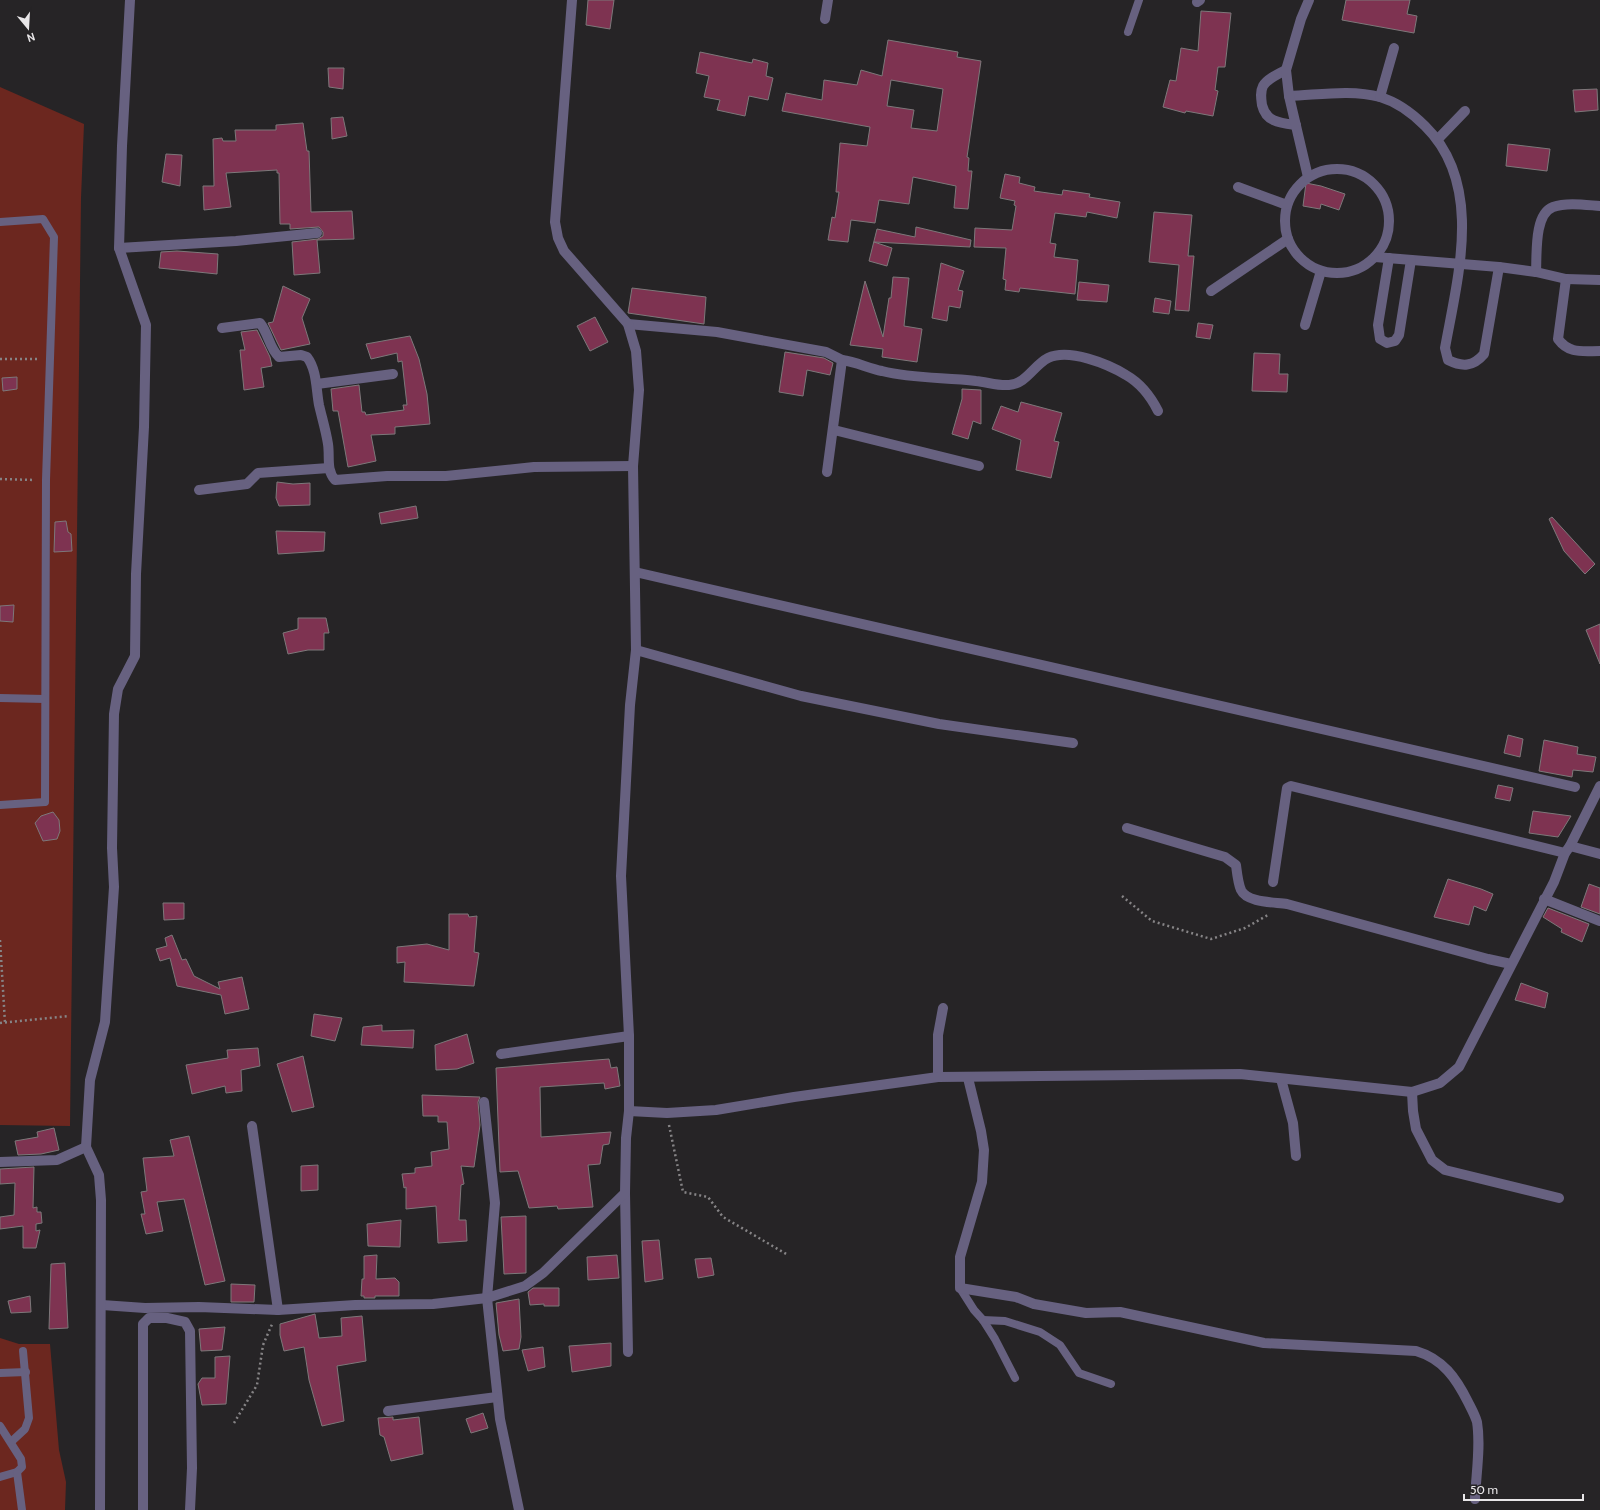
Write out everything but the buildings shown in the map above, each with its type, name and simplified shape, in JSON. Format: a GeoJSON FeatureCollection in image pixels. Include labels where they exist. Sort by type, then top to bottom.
{"type":"FeatureCollection","features":[{"type":"Feature","properties":{"kind":"street"},"geometry":{"type":"LineString","coordinates":[[100,1510],[102,1304],[101,1200],[99,1175],[86,1147],[90,1080],[105,1022],[114,887],[112,848],[114,714],[118,689],[135,656],[136,574],[144,427],[146,325],[119,248],[122,146],[130,0]]}},
{"type":"Feature","properties":{"kind":"street"},"geometry":{"type":"LineString","coordinates":[[572,0],[555,222],[558,238],[564,251],[628,324],[636,351],[638,390],[633,466],[636,650],[630,705],[621,876],[629,1036],[629,1111],[626,1138],[625,1193],[628,1352]]}},
{"type":"Feature","properties":{"kind":"street"},"geometry":{"type":"LineString","coordinates":[[825,19],[828,0]]}},
{"type":"Feature","properties":{"kind":"street"},"geometry":{"type":"LineString","coordinates":[[1308,0],[1286,70],[1289,96],[1308,177]]}},
{"type":"Feature","properties":{"kind":"street"},"geometry":{"type":"LineString","coordinates":[[1380,97],[1394,48]]}},
{"type":"Feature","properties":{"kind":"street"},"geometry":{"type":"LineString","coordinates":[[1286,70],[1263,86],[1260,97],[1264,113],[1270,119],[1283,124],[1296,125]]}},
{"type":"Feature","properties":{"kind":"street"},"geometry":{"type":"LineString","coordinates":[[1289,96],[1346,93],[1380,97],[1413,114],[1438,139],[1457,178],[1462,206],[1461,263],[1444,348],[1448,360],[1457,365],[1469,365],[1479,361],[1484,354],[1499,267]]}},
{"type":"Feature","properties":{"kind":"street"},"geometry":{"type":"LineString","coordinates":[[1438,139],[1465,111]]}},
{"type":"Feature","properties":{"kind":"street"},"geometry":{"type":"LineString","coordinates":[[1330,170],[1353,171],[1364,176],[1381,192],[1389,214],[1389,226],[1387,237],[1375,257],[1355,270],[1332,273],[1321,271],[1301,259],[1288,239],[1285,228],[1287,205],[1296,190],[1308,177],[1330,170]]}},
{"type":"Feature","properties":{"kind":"street"},"geometry":{"type":"LineString","coordinates":[[1238,187],[1287,205]]}},
{"type":"Feature","properties":{"kind":"street"},"geometry":{"type":"LineString","coordinates":[[1536,272],[1540,222],[1544,212],[1554,207],[1567,205],[1600,206]]}},
{"type":"Feature","properties":{"kind":"street"},"geometry":{"type":"LineString","coordinates":[[119,248],[236,242],[318,233]]}},
{"type":"Feature","properties":{"kind":"street"},"geometry":{"type":"LineString","coordinates":[[1211,290],[1288,239]]}},
{"type":"Feature","properties":{"kind":"street"},"geometry":{"type":"LineString","coordinates":[[1375,257],[1499,267],[1536,272],[1566,280],[1600,280]]}},
{"type":"Feature","properties":{"kind":"street"},"geometry":{"type":"LineString","coordinates":[[1389,258],[1378,325],[1380,339],[1387,343],[1395,341],[1399,335],[1411,260]]}},
{"type":"Feature","properties":{"kind":"street"},"geometry":{"type":"LineString","coordinates":[[1305,325],[1321,271]]}},
{"type":"Feature","properties":{"kind":"street"},"geometry":{"type":"LineString","coordinates":[[1566,280],[1558,338],[1564,347],[1576,350],[1600,351]]}},
{"type":"Feature","properties":{"kind":"street"},"geometry":{"type":"LineString","coordinates":[[222,328],[260,323],[266,331],[272,351],[279,357],[301,355],[307,357],[311,361],[317,384],[319,406],[326,427],[330,457],[328,468],[330,475],[335,480],[387,476],[446,476],[534,467],[633,466]]}},
{"type":"Feature","properties":{"kind":"street"},"geometry":{"type":"LineString","coordinates":[[628,324],[717,332],[826,352],[842,360],[854,362],[882,371],[919,378],[976,381],[1010,385],[1024,380],[1036,366],[1049,358],[1065,355],[1079,356],[1095,361],[1127,375],[1142,388],[1158,411]]}},
{"type":"Feature","properties":{"kind":"street"},"geometry":{"type":"LineString","coordinates":[[827,472],[834,430],[842,360]]}},
{"type":"Feature","properties":{"kind":"street"},"geometry":{"type":"LineString","coordinates":[[317,384],[393,374]]}},
{"type":"Feature","properties":{"kind":"street"},"geometry":{"type":"LineString","coordinates":[[834,430],[979,466]]}},
{"type":"Feature","properties":{"kind":"street"},"geometry":{"type":"LineString","coordinates":[[199,490],[247,484],[258,473],[328,468]]}},
{"type":"Feature","properties":{"kind":"street"},"geometry":{"type":"LineString","coordinates":[[635,572],[1575,787]]}},
{"type":"Feature","properties":{"kind":"street"},"geometry":{"type":"LineString","coordinates":[[636,650],[801,696],[939,724],[1073,743]]}},
{"type":"Feature","properties":{"kind":"street"},"geometry":{"type":"LineString","coordinates":[[1273,882],[1287,788],[1291,786],[1567,849],[1600,854]]}},
{"type":"Feature","properties":{"kind":"street"},"geometry":{"type":"LineString","coordinates":[[629,1111],[667,1113],[716,1110],[938,1076],[968,1078],[1240,1074],[1412,1092],[1440,1083],[1459,1067],[1554,882],[1567,849],[1600,786]]}},
{"type":"Feature","properties":{"kind":"street"},"geometry":{"type":"LineString","coordinates":[[1127,828],[1225,857],[1236,866],[1241,890],[1245,895],[1254,899],[1287,904],[1511,964]]}},
{"type":"Feature","properties":{"kind":"street"},"geometry":{"type":"LineString","coordinates":[[1544,899],[1600,921]]}},
{"type":"Feature","properties":{"kind":"street"},"geometry":{"type":"LineString","coordinates":[[938,1076],[938,1035],[943,1008]]}},
{"type":"Feature","properties":{"kind":"street"},"geometry":{"type":"LineString","coordinates":[[501,1054],[629,1036]]}},
{"type":"Feature","properties":{"kind":"street"},"geometry":{"type":"LineString","coordinates":[[968,1078],[984,1150],[982,1182],[960,1257],[960,1288],[1016,1297],[1034,1304],[1079,1312],[1120,1312],[1264,1343],[1416,1351],[1428,1354],[1453,1374],[1476,1421],[1478,1436],[1474,1499]]}},
{"type":"Feature","properties":{"kind":"street"},"geometry":{"type":"LineString","coordinates":[[1281,1078],[1293,1122],[1296,1156]]}},
{"type":"Feature","properties":{"kind":"street"},"geometry":{"type":"LineString","coordinates":[[1412,1092],[1416,1129],[1432,1160],[1445,1170],[1559,1198]]}},
{"type":"Feature","properties":{"kind":"street"},"geometry":{"type":"LineString","coordinates":[[484,1102],[495,1203],[487,1298],[497,1397],[519,1510]]}},
{"type":"Feature","properties":{"kind":"street"},"geometry":{"type":"LineString","coordinates":[[252,1126],[278,1310]]}},
{"type":"Feature","properties":{"kind":"street"},"geometry":{"type":"LineString","coordinates":[[0,1162],[57,1160],[86,1147]]}},
{"type":"Feature","properties":{"kind":"street"},"geometry":{"type":"LineString","coordinates":[[102,1304],[145,1308],[199,1307],[278,1310],[355,1305],[433,1304],[487,1298],[525,1286],[537,1277],[625,1193]]}},
{"type":"Feature","properties":{"kind":"street"},"geometry":{"type":"LineString","coordinates":[[143,1510],[143,1324],[149,1318],[185,1322],[190,1331],[192,1468],[190,1510]]}},
{"type":"Feature","properties":{"kind":"street"},"geometry":{"type":"LineString","coordinates":[[388,1410],[497,1397]]}},
{"type":"Feature","properties":{"kind":"lane"},"geometry":{"type":"LineString","coordinates":[[1128,32],[1139,0]]}},
{"type":"Feature","properties":{"kind":"lane"},"geometry":{"type":"LineString","coordinates":[[0,222],[43,219],[54,237],[46,480],[45,802],[0,805]]}},
{"type":"Feature","properties":{"kind":"lane"},"geometry":{"type":"LineString","coordinates":[[0,698],[45,698]]}},
{"type":"Feature","properties":{"kind":"lane"},"geometry":{"type":"LineString","coordinates":[[960,1288],[974,1310],[983,1320],[1015,1378]]}},
{"type":"Feature","properties":{"kind":"lane"},"geometry":{"type":"LineString","coordinates":[[983,1320],[1005,1321],[1040,1332],[1060,1344],[1080,1373],[1111,1384]]}},
{"type":"Feature","properties":{"kind":"lane"},"geometry":{"type":"LineString","coordinates":[[12,1441],[25,1430],[29,1418],[23,1351]]}},
{"type":"Feature","properties":{"kind":"lane"},"geometry":{"type":"LineString","coordinates":[[0,1373],[26,1372]]}},
{"type":"Feature","properties":{"kind":"lane"},"geometry":{"type":"LineString","coordinates":[[0,1426],[12,1441],[21,1459],[22,1467],[17,1472],[0,1477]]}},
{"type":"Feature","properties":{"kind":"lane"},"geometry":{"type":"LineString","coordinates":[[17,1472],[22,1510]]}},
{"type":"Feature","properties":{"kind":"path"},"geometry":{"type":"LineString","coordinates":[[0,359],[50,358]]}},
{"type":"Feature","properties":{"kind":"path"},"geometry":{"type":"LineString","coordinates":[[0,479],[46,480]]}},
{"type":"Feature","properties":{"kind":"path"},"geometry":{"type":"LineString","coordinates":[[1122,896],[1152,921],[1211,939],[1245,928],[1287,904]]}},
{"type":"Feature","properties":{"kind":"path"},"geometry":{"type":"LineString","coordinates":[[0,940],[5,1023]]}},
{"type":"Feature","properties":{"kind":"path"},"geometry":{"type":"LineString","coordinates":[[0,1023],[69,1016]]}},
{"type":"Feature","properties":{"kind":"path"},"geometry":{"type":"LineString","coordinates":[[667,1113],[683,1192],[708,1197],[723,1217],[788,1255]]}},
{"type":"Feature","properties":{"kind":"path"},"geometry":{"type":"LineString","coordinates":[[234,1423],[257,1385],[264,1345],[278,1310]]}},
{"type":"Feature","properties":{"kind":"shaded area"},"geometry":{"type":"Polygon","coordinates":[[[0,87],[84,124],[81,198],[70,1126],[0,1125],[0,87]]]}},
{"type":"Feature","properties":{"kind":"shaded area"},"geometry":{"type":"Polygon","coordinates":[[[0,1338],[19,1344],[50,1344],[59,1450],[66,1482],[65,1510],[0,1510],[0,1338]]]}}]}
